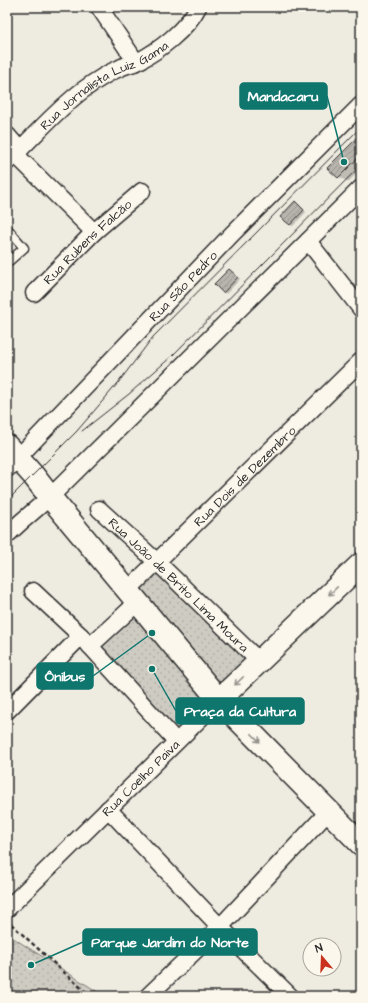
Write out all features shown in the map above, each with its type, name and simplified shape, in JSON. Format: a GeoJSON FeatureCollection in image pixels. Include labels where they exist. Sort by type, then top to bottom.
{"type":"FeatureCollection","features":[{"type":"Feature","properties":{"kind":"main road"},"geometry":{"type":"LineString","coordinates":[[11,458],[33,475],[219,700],[361,844]]}},
{"type":"Feature","properties":{"kind":"main road","name":"Rua Coelho Paiva"},"geometry":{"type":"LineString","coordinates":[[219,700],[361,564]]}},
{"type":"Feature","properties":{"kind":"street"},"geometry":{"type":"LineString","coordinates":[[99,7],[136,62]]}},
{"type":"Feature","properties":{"kind":"street","name":"Rua Jornalista Luiz Gama"},"geometry":{"type":"LineString","coordinates":[[14,155],[61,108],[83,90],[119,68],[136,62],[163,45],[183,28],[198,7]]}},
{"type":"Feature","properties":{"kind":"street","name":"Rua São Pedro"},"geometry":{"type":"LineString","coordinates":[[11,458],[361,105]]}},
{"type":"Feature","properties":{"kind":"street"},"geometry":{"type":"LineString","coordinates":[[7,135],[14,155],[94,232]]}},
{"type":"Feature","properties":{"kind":"street"},"geometry":{"type":"LineString","coordinates":[[7,535],[50,497],[361,188]]}},
{"type":"Feature","properties":{"kind":"street","name":"Rua Rubens Falcão"},"geometry":{"type":"LineString","coordinates":[[34,294],[94,232],[142,191]]}},
{"type":"Feature","properties":{"kind":"street"},"geometry":{"type":"LineString","coordinates":[[308,241],[361,309]]}},
{"type":"Feature","properties":{"kind":"street","name":"Rua Dois de Dezembro"},"geometry":{"type":"LineString","coordinates":[[7,711],[86,641],[133,596],[157,562],[361,361]]}},
{"type":"Feature","properties":{"kind":"street","name":"Rua João de Brito Lima Moura"},"geometry":{"type":"LineString","coordinates":[[99,509],[157,562],[259,661]]}},
{"type":"Feature","properties":{"kind":"street"},"geometry":{"type":"LineString","coordinates":[[33,591],[86,641],[176,741]]}},
{"type":"Feature","properties":{"kind":"street","name":"Rua Coelho Paiva"},"geometry":{"type":"LineString","coordinates":[[7,909],[219,700]]}},
{"type":"Feature","properties":{"kind":"street"},"geometry":{"type":"LineString","coordinates":[[108,809],[220,927],[290,996]]}},
{"type":"Feature","properties":{"kind":"street"},"geometry":{"type":"LineString","coordinates":[[148,996],[220,927],[328,812]]}},
{"type":"Feature","properties":{"kind":"lane"},"geometry":{"type":"LineString","coordinates":[[7,228],[24,248],[7,264]]}},
{"type":"Feature","properties":{"kind":"path"},"geometry":{"type":"LineString","coordinates":[[361,160],[359,162],[361,165]]}},
{"type":"Feature","properties":{"kind":"path"},"geometry":{"type":"LineString","coordinates":[[7,920],[90,996]]}},
{"type":"Feature","properties":{"kind":"shaded area"},"geometry":{"type":"Polygon","coordinates":[[[160,570],[252,662],[220,688],[135,592],[160,570]]]}},
{"type":"Feature","properties":{"kind":"shaded area"},"geometry":{"type":"Polygon","coordinates":[[[129,606],[209,699],[179,731],[93,639],[129,606]]]}},
{"type":"Feature","properties":{"kind":"shaded area"},"geometry":{"type":"Polygon","coordinates":[[[7,934],[104,996],[7,996],[7,934]]]}},
{"type":"Feature","properties":{"kind":"building"},"geometry":{"type":"Polygon","coordinates":[[[361,134],[361,155],[338,178],[327,168],[361,134]]]}},
{"type":"Feature","properties":{"kind":"building"},"geometry":{"type":"Polygon","coordinates":[[[295,201],[304,210],[290,225],[280,217],[295,201]]]}},
{"type":"Feature","properties":{"kind":"building"},"geometry":{"type":"Polygon","coordinates":[[[229,269],[238,277],[223,293],[214,284],[229,269]]]}},
{"type":"Feature","properties":{"kind":"tram line"},"geometry":{"type":"LineString","coordinates":[[7,501],[77,431],[118,383],[153,337],[361,127]]}},
{"type":"Feature","properties":{"kind":"tram line"},"geometry":{"type":"LineString","coordinates":[[82,431],[129,394],[172,356],[361,165]]}},
{"type":"Feature","properties":{"kind":"place","name":"Mandacaru"},"geometry":{"type":"Point","coordinates":[344,162]}},
{"type":"Feature","properties":{"kind":"place","name":"Ônibus"},"geometry":{"type":"Point","coordinates":[152,633]}},
{"type":"Feature","properties":{"kind":"place","name":"Praça da Cultura"},"geometry":{"type":"Point","coordinates":[152,669]}},
{"type":"Feature","properties":{"kind":"place","name":"Parque Jardim do Norte"},"geometry":{"type":"Point","coordinates":[31,965]}}]}
